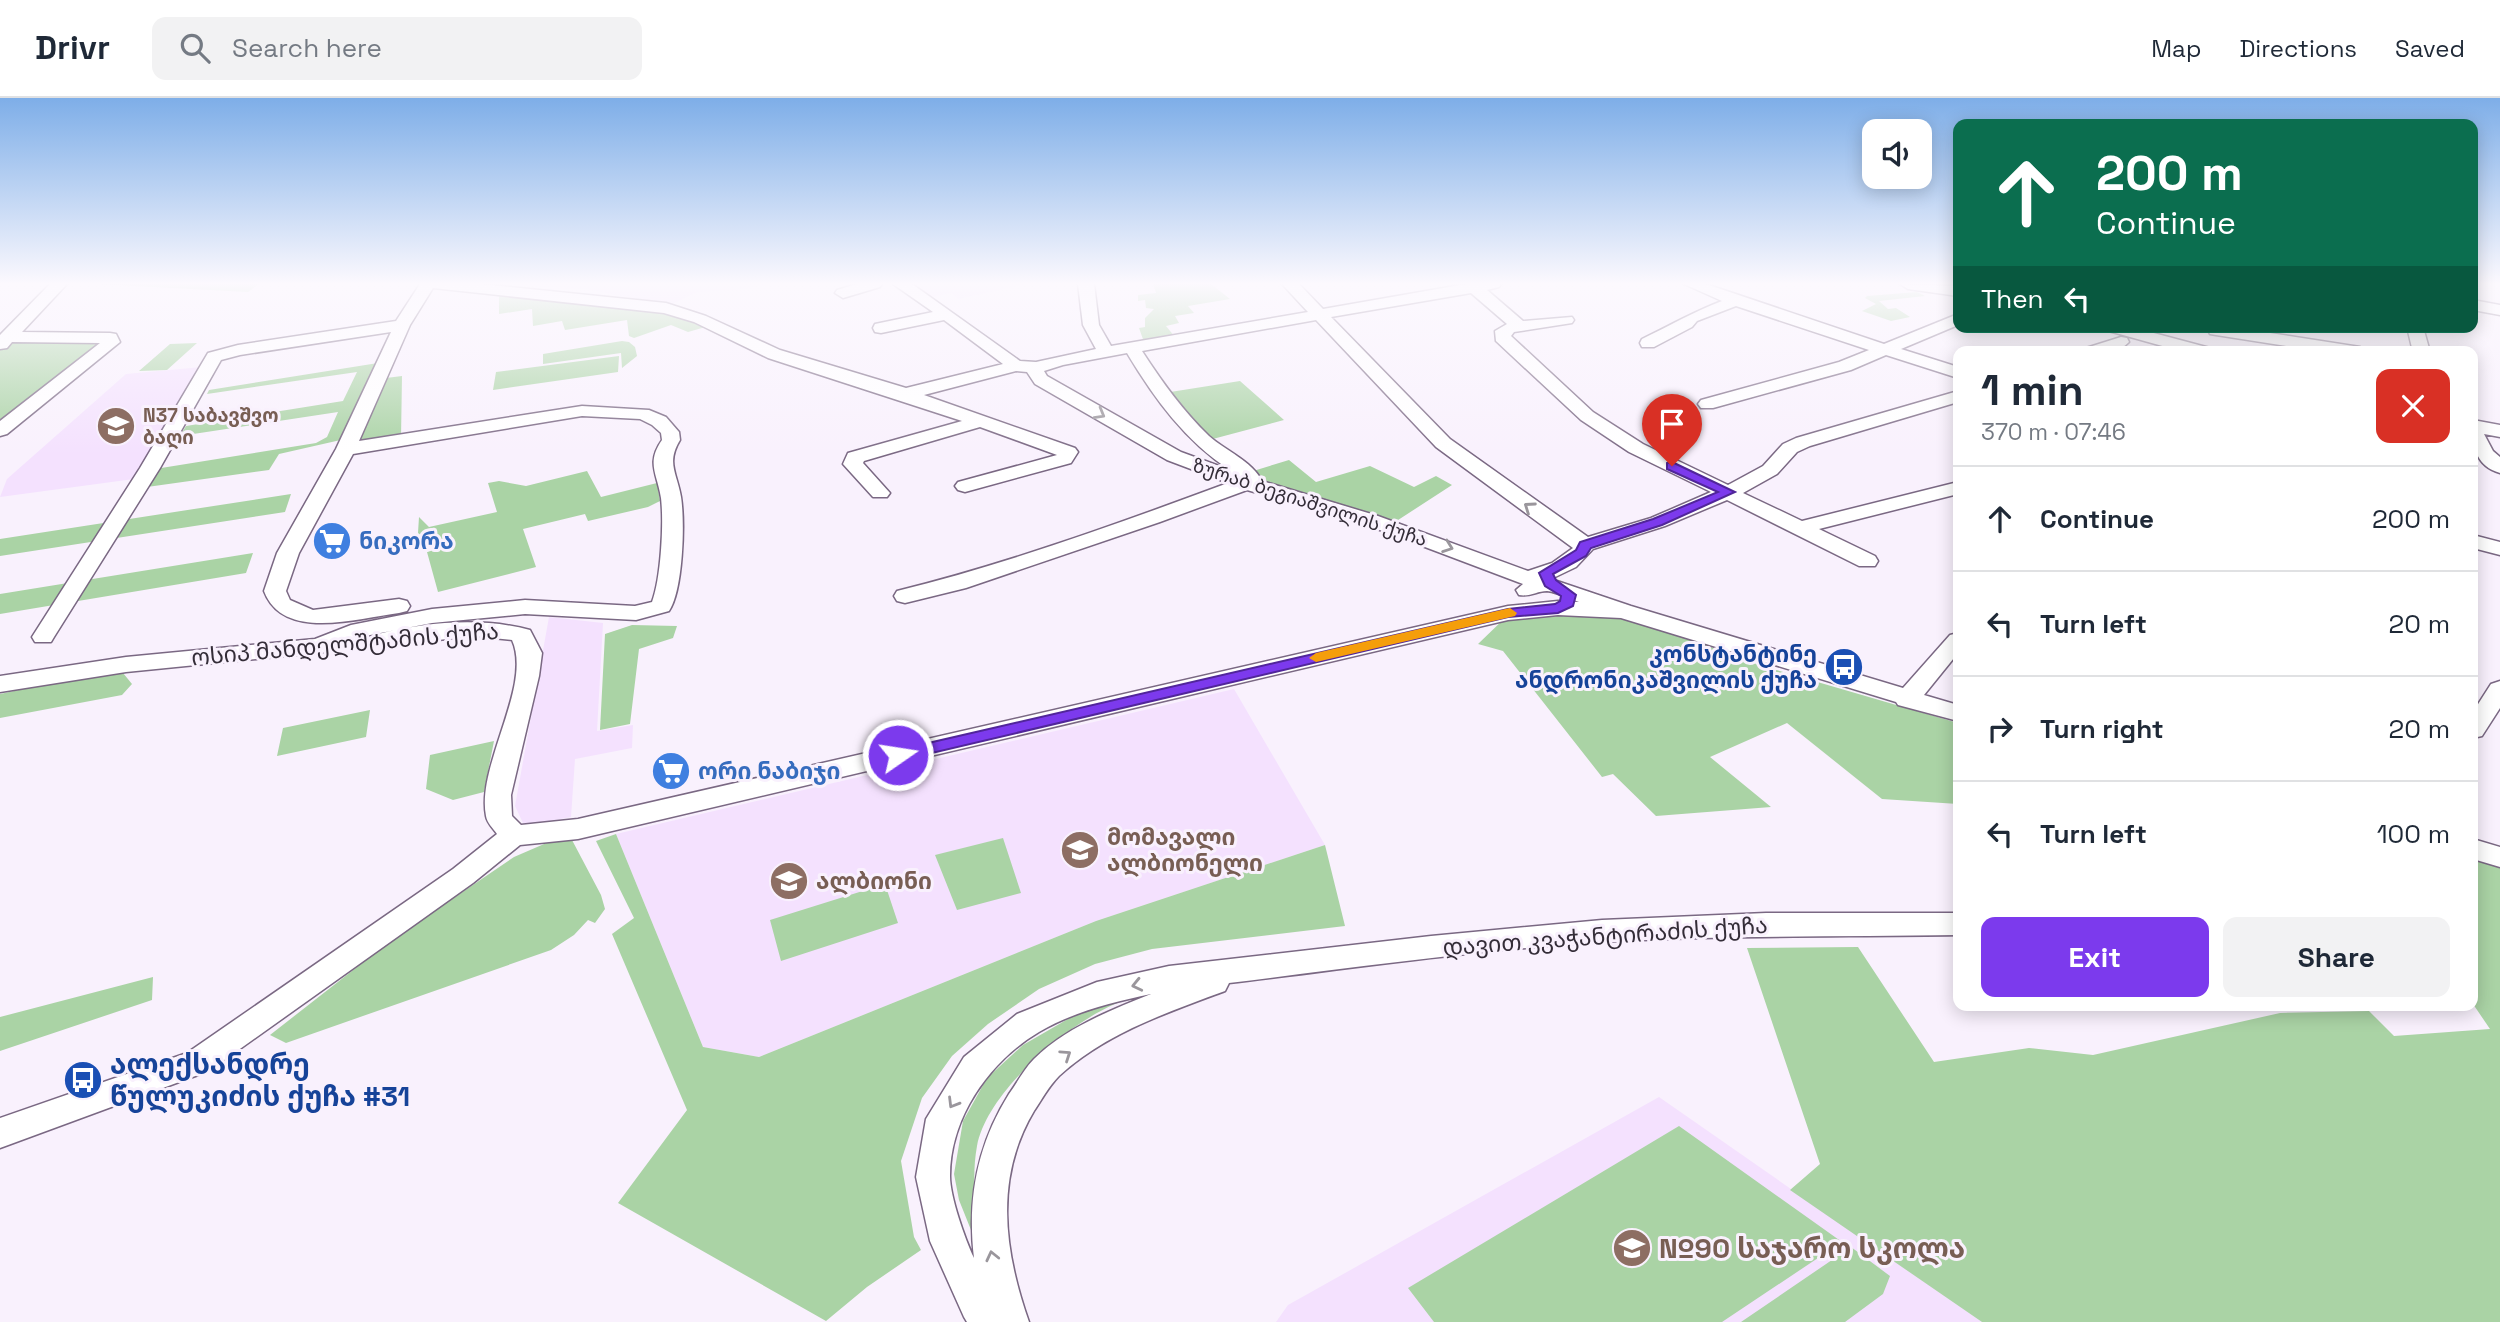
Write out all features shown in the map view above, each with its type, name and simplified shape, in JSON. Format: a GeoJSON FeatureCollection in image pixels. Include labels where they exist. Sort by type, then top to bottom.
{"type":"FeatureCollection","features":[{"type":"Feature","properties":{"kind":"street"},"geometry":{"type":"LineString","coordinates":[[0,430],[112,341]]}},
{"type":"Feature","properties":{"kind":"street"},"geometry":{"type":"LineString","coordinates":[[43,637],[150,468],[214,357],[237,350],[296,341]]}},
{"type":"Feature","properties":{"kind":"street"},"geometry":{"type":"LineString","coordinates":[[395,341],[346,449],[288,553],[275,590],[280,604],[302,615],[313,617],[520,594],[661,606]]}},
{"type":"Feature","properties":{"kind":"street"},"geometry":{"type":"LineString","coordinates":[[746,341],[774,354],[905,394],[1062,449],[1068,454],[1064,459],[965,486]]}},
{"type":"Feature","properties":{"kind":"street"},"geometry":{"type":"LineString","coordinates":[[983,341],[1016,366]]}},
{"type":"Feature","properties":{"kind":"street"},"geometry":{"type":"LineString","coordinates":[[1100,341],[1107,353]]}},
{"type":"Feature","properties":{"kind":"street"},"geometry":{"type":"LineString","coordinates":[[905,394],[1016,366],[1037,367],[1060,360],[1178,341]]}},
{"type":"Feature","properties":{"kind":"street"},"geometry":{"type":"LineString","coordinates":[[1346,341],[1443,443],[1493,482],[1585,545]]}},
{"type":"Feature","properties":{"kind":"street"},"geometry":{"type":"LineString","coordinates":[[1506,341],[1587,416],[1648,455],[1867,561]]}},
{"type":"Feature","properties":{"kind":"street"},"geometry":{"type":"LineString","coordinates":[[1648,343],[1652,341]]}},
{"type":"Feature","properties":{"kind":"street"},"geometry":{"type":"LineString","coordinates":[[1861,341],[1953,371]]}},
{"type":"Feature","properties":{"kind":"street"},"geometry":{"type":"LineString","coordinates":[[1707,404],[1846,366],[1900,341]]}},
{"type":"Feature","properties":{"kind":"street"},"geometry":{"type":"LineString","coordinates":[[2164,341],[2182,346]]}},
{"type":"Feature","properties":{"kind":"street"},"geometry":{"type":"LineString","coordinates":[[2289,341],[2321,346]]}},
{"type":"Feature","properties":{"kind":"street"},"geometry":{"type":"LineString","coordinates":[[2109,346],[2121,342]]}},
{"type":"Feature","properties":{"kind":"street"},"geometry":{"type":"LineString","coordinates":[[905,596],[958,583],[1249,484],[1251,478],[1219,455],[1160,394],[1133,349]]}},
{"type":"Feature","properties":{"kind":"street","name":"ზურაბ ბეგიაშვილის ქუჩა"},"geometry":{"type":"LineString","coordinates":[[1037,367],[1035,371],[1041,380],[1174,456],[1249,484],[1371,520],[1505,568],[1538,593]]}},
{"type":"Feature","properties":{"kind":"street"},"geometry":{"type":"LineString","coordinates":[[1538,593],[1581,553],[1585,545],[1658,522],[1763,476],[1783,454],[1797,445],[1953,398]]}},
{"type":"Feature","properties":{"kind":"street"},"geometry":{"type":"LineString","coordinates":[[346,449],[582,411],[629,411],[651,416],[670,432],[671,440],[663,452],[662,461],[671,499],[669,585],[661,606]]}},
{"type":"Feature","properties":{"kind":"street"},"geometry":{"type":"LineString","coordinates":[[880,493],[853,464],[856,457],[981,421]]}},
{"type":"Feature","properties":{"kind":"street"},"geometry":{"type":"LineString","coordinates":[[2478,429],[2500,431]]}},
{"type":"Feature","properties":{"kind":"street"},"geometry":{"type":"LineString","coordinates":[[2478,439],[2485,454],[2500,467]]}},
{"type":"Feature","properties":{"kind":"street"},"geometry":{"type":"LineString","coordinates":[[1800,528],[1953,489]]}},
{"type":"Feature","properties":{"kind":"street"},"geometry":{"type":"LineString","coordinates":[[2486,545],[2500,525]]}},
{"type":"Feature","properties":{"kind":"street"},"geometry":{"type":"LineString","coordinates":[[0,1133],[198,1062],[472,869],[514,835],[538,835],[578,828],[1538,593],[1623,611],[1907,700],[1953,712]]}},
{"type":"Feature","properties":{"kind":"street"},"geometry":{"type":"LineString","coordinates":[[320,645],[359,630],[432,616],[525,607],[625,614],[661,606]]}},
{"type":"Feature","properties":{"kind":"street","name":"ოსიპ მანდელშტამის ქუჩა"},"geometry":{"type":"LineString","coordinates":[[0,684],[151,661],[483,629],[508,630],[522,635],[530,653],[527,676],[498,795],[499,818],[514,835]]}},
{"type":"Feature","properties":{"kind":"street"},"geometry":{"type":"LineString","coordinates":[[1907,700],[1953,645]]}},
{"type":"Feature","properties":{"kind":"street"},"geometry":{"type":"LineString","coordinates":[[2478,722],[2500,689]]}},
{"type":"Feature","properties":{"kind":"street"},"geometry":{"type":"LineString","coordinates":[[2478,850],[2500,857]]}},
{"type":"Feature","properties":{"kind":"street","name":"დავით კვაჭანტირაძის ქუჩა"},"geometry":{"type":"LineString","coordinates":[[988,1322],[976,1304],[948,1241],[933,1177],[943,1119],[975,1066],[1028,1023],[1097,995],[1169,978],[1430,947],[1602,931],[1766,924],[1953,924]]}},
{"type":"Feature","properties":{"kind":"street","name":"დავით კვაჭანტირაძის ქუჩა"},"geometry":{"type":"LineString","coordinates":[[1010,1322],[989,1241],[989,1177],[1012,1115],[1046,1068],[1104,1029],[1175,997],[1253,969]]}},
{"type":"Feature","properties":{"kind":"shaded area","name":"N37 საბავშვო ბაღი"},"geometry":{"type":"Polygon","coordinates":[[[202,367],[134,479],[0,497],[7,479],[126,374],[202,367]]]}},
{"type":"Feature","properties":{"kind":"shaded area"},"geometry":{"type":"Polygon","coordinates":[[[549,617],[603,623],[597,731],[633,725],[632,748],[575,759],[571,817],[536,824],[523,823],[515,806],[549,617]]]}},
{"type":"Feature","properties":{"kind":"shaded area","name":"ალბიონი"},"geometry":{"type":"Polygon","coordinates":[[[1234,689],[1325,845],[1096,921],[759,1057],[703,1047],[616,834],[1234,689]]]}},
{"type":"Feature","properties":{"kind":"shaded area","name":"№90 საჯარო სკოლა"},"geometry":{"type":"Polygon","coordinates":[[[1659,1097],[1982,1322],[1276,1322],[1288,1305],[1659,1097]]]}},
{"type":"Feature","properties":{"kind":"green space"},"geometry":{"type":"Polygon","coordinates":[[[8,341],[104,341],[0,424],[0,348],[8,341]]]}},
{"type":"Feature","properties":{"kind":"green space"},"geometry":{"type":"Polygon","coordinates":[[[623,341],[635,347],[637,356],[622,368],[621,353],[543,364],[543,354],[623,341]]]}},
{"type":"Feature","properties":{"kind":"green space"},"geometry":{"type":"Polygon","coordinates":[[[197,343],[167,370],[139,371],[170,344],[197,343]]]}},
{"type":"Feature","properties":{"kind":"green space"},"geometry":{"type":"Polygon","coordinates":[[[619,356],[618,372],[493,390],[496,372],[619,356]]]}},
{"type":"Feature","properties":{"kind":"green space"},"geometry":{"type":"Polygon","coordinates":[[[378,363],[345,439],[279,454],[269,470],[147,487],[155,469],[316,443],[327,437],[338,412],[180,436],[186,426],[343,401],[357,372],[207,394],[209,390],[378,363]]]}},
{"type":"Feature","properties":{"kind":"green space"},"geometry":{"type":"Polygon","coordinates":[[[402,376],[401,438],[354,443],[386,378],[402,376]]]}},
{"type":"Feature","properties":{"kind":"green space"},"geometry":{"type":"Polygon","coordinates":[[[1240,381],[1284,420],[1209,440],[1164,393],[1240,381]]]}},
{"type":"Feature","properties":{"kind":"green space"},"geometry":{"type":"Polygon","coordinates":[[[1289,460],[1316,482],[1370,466],[1414,487],[1436,476],[1452,485],[1395,522],[1261,480],[1250,472],[1289,460]]]}},
{"type":"Feature","properties":{"kind":"green space"},"geometry":{"type":"Polygon","coordinates":[[[587,471],[601,497],[657,483],[660,501],[648,507],[588,521],[585,514],[523,529],[536,567],[438,592],[427,552],[438,549],[433,536],[423,537],[418,533],[419,517],[429,527],[497,512],[488,483],[499,481],[526,486],[587,471]]]}},
{"type":"Feature","properties":{"kind":"green space"},"geometry":{"type":"Polygon","coordinates":[[[291,494],[285,512],[0,556],[0,539],[291,494]]]}},
{"type":"Feature","properties":{"kind":"green space"},"geometry":{"type":"Polygon","coordinates":[[[253,553],[246,573],[0,614],[0,594],[253,553]]]}},
{"type":"Feature","properties":{"kind":"green space"},"geometry":{"type":"Polygon","coordinates":[[[1561,611],[1623,614],[1759,665],[1953,722],[1953,804],[1882,799],[1787,723],[1710,757],[1771,807],[1656,816],[1613,774],[1602,777],[1503,651],[1478,644],[1506,617],[1561,611]]]}},
{"type":"Feature","properties":{"kind":"green space"},"geometry":{"type":"Polygon","coordinates":[[[632,625],[677,626],[673,638],[639,649],[630,724],[600,730],[605,634],[632,625]]]}},
{"type":"Feature","properties":{"kind":"green space"},"geometry":{"type":"Polygon","coordinates":[[[99,673],[123,673],[132,684],[122,695],[0,718],[0,694],[99,673]]]}},
{"type":"Feature","properties":{"kind":"green space"},"geometry":{"type":"Polygon","coordinates":[[[370,710],[366,737],[277,756],[283,728],[370,710]]]}},
{"type":"Feature","properties":{"kind":"green space"},"geometry":{"type":"Polygon","coordinates":[[[494,741],[484,792],[453,800],[426,789],[430,755],[494,741]]]}},
{"type":"Feature","properties":{"kind":"green space"},"geometry":{"type":"Polygon","coordinates":[[[616,834],[703,1047],[759,1057],[1096,921],[1325,845],[1345,926],[1152,949],[1095,964],[1039,989],[988,1024],[952,1056],[922,1098],[901,1161],[914,1237],[921,1250],[867,1287],[826,1321],[618,1203],[687,1110],[612,934],[634,918],[596,841],[616,834]]]}},
{"type":"Feature","properties":{"kind":"green space"},"geometry":{"type":"Polygon","coordinates":[[[1003,838],[1021,893],[957,910],[935,855],[1003,838]]]}},
{"type":"Feature","properties":{"kind":"green space"},"geometry":{"type":"Polygon","coordinates":[[[572,840],[601,895],[605,909],[595,923],[588,920],[574,935],[551,950],[286,1043],[270,1035],[389,942],[514,857],[551,841],[572,840]]]}},
{"type":"Feature","properties":{"kind":"green space"},"geometry":{"type":"Polygon","coordinates":[[[2478,856],[2500,863],[2500,1322],[1982,1322],[1790,1190],[1820,1164],[1747,948],[1858,947],[1934,1062],[2029,1048],[2093,1055],[2280,1013],[2369,1011],[2394,1036],[2490,1029],[2478,1011],[2478,856]]]}},
{"type":"Feature","properties":{"kind":"green space"},"geometry":{"type":"Polygon","coordinates":[[[885,884],[898,923],[781,961],[770,920],[885,884]]]}},
{"type":"Feature","properties":{"kind":"green space"},"geometry":{"type":"Polygon","coordinates":[[[153,977],[152,1000],[0,1051],[0,1017],[153,977]]]}},
{"type":"Feature","properties":{"kind":"green space"},"geometry":{"type":"Polygon","coordinates":[[[1157,991],[1120,1002],[1074,1027],[1052,1044],[1012,1083],[984,1125],[977,1146],[974,1177],[978,1227],[971,1230],[959,1200],[954,1174],[963,1121],[987,1078],[1023,1045],[1087,1008],[1157,991]]]}},
{"type":"Feature","properties":{"kind":"green space"},"geometry":{"type":"Polygon","coordinates":[[[1679,1126],[1842,1242],[1722,1322],[1434,1322],[1408,1288],[1679,1126]]]}},
{"type":"Feature","properties":{"kind":"green space"},"geometry":{"type":"Polygon","coordinates":[[[1851,1247],[1890,1276],[1883,1294],[1845,1322],[1741,1322],[1851,1247]]]}},
{"type":"Feature","properties":{"kind":"slow traffic"},"geometry":{"type":"LineString","coordinates":[[1316,658],[1510,613]]}},
{"type":"Feature","properties":{"kind":"place","name":"N37 საბავშვო ბაღი"},"geometry":{"type":"Point","coordinates":[116,426]}},
{"type":"Feature","properties":{"kind":"place","name":"ნიკორა"},"geometry":{"type":"Point","coordinates":[332,541]}},
{"type":"Feature","properties":{"kind":"place","name":"კონსტანტინე ანდრონიკაშვილის ქუჩა"},"geometry":{"type":"Point","coordinates":[1844,667]}},
{"type":"Feature","properties":{"kind":"place","name":"ორი ნაბიჯი"},"geometry":{"type":"Point","coordinates":[671,771]}},
{"type":"Feature","properties":{"kind":"place","name":"მომავალი ალბიონელი"},"geometry":{"type":"Point","coordinates":[1080,850]}},
{"type":"Feature","properties":{"kind":"place","name":"ალბიონი"},"geometry":{"type":"Point","coordinates":[789,881]}},
{"type":"Feature","properties":{"kind":"place","name":"ალექსანდრე წულუკიძის ქუჩა #31"},"geometry":{"type":"Point","coordinates":[83,1080]}},
{"type":"Feature","properties":{"kind":"place","name":"№90 საჯარო სკოლა"},"geometry":{"type":"Point","coordinates":[1632,1248]}},
{"type":"Feature","properties":{"kind":"route"},"geometry":{"type":"LineString","coordinates":[[898,755],[1508,613],[1564,606],[1569,599],[1568,595],[1550,583],[1546,573],[1581,553],[1585,545],[1658,522],[1729,492],[1672,466]]}}]}
